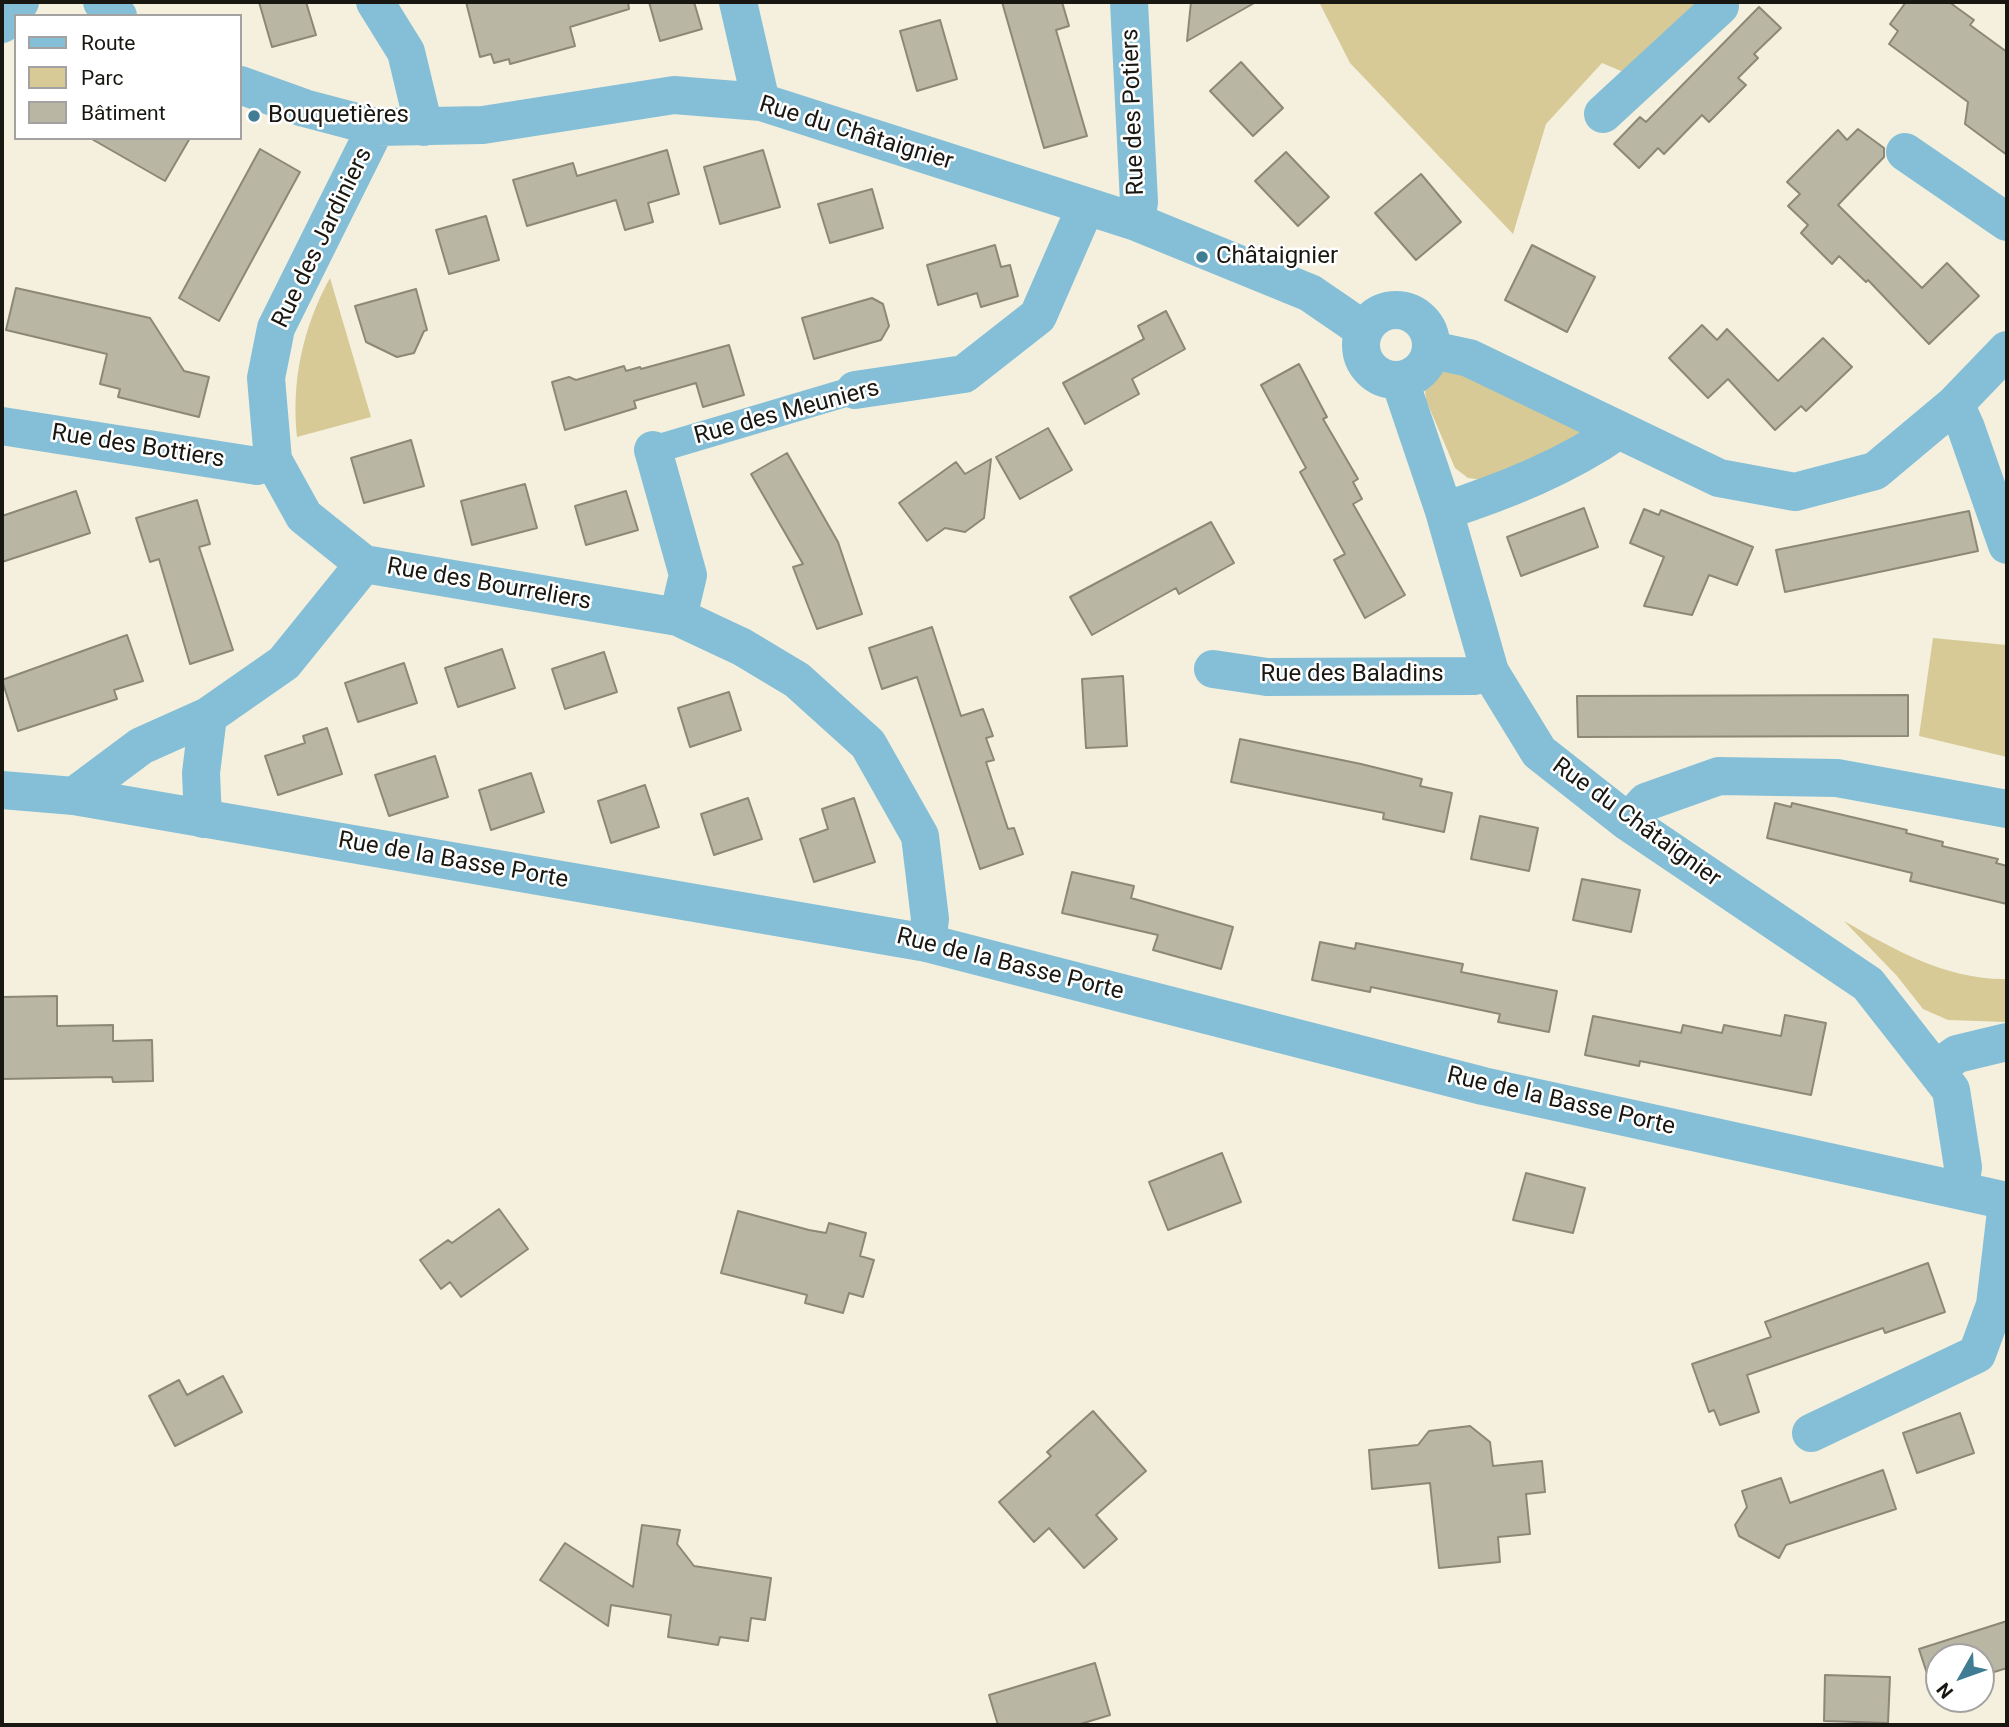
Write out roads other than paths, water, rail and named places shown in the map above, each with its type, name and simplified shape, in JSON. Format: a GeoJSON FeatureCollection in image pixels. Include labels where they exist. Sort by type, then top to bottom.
{"type":"FeatureCollection","features":[{"type":"Feature","properties":{"kind":"street"},"geometry":{"type":"LineString","coordinates":[[2,24],[20,2]]}},
{"type":"Feature","properties":{"kind":"street"},"geometry":{"type":"LineString","coordinates":[[102,2],[116,14]]}},
{"type":"Feature","properties":{"kind":"street"},"geometry":{"type":"LineString","coordinates":[[375,2],[406,52],[424,127]]}},
{"type":"Feature","properties":{"kind":"street"},"geometry":{"type":"LineString","coordinates":[[737,2],[761,102]]}},
{"type":"Feature","properties":{"kind":"street","name":"Rue des Potiers"},"geometry":{"type":"LineString","coordinates":[[1129,2],[1136,141],[1136,222]]}},
{"type":"Feature","properties":{"kind":"street"},"geometry":{"type":"LineString","coordinates":[[1603,114],[1720,6],[1716,2]]}},
{"type":"Feature","properties":{"kind":"street","name":"Rue du Châtaignier"},"geometry":{"type":"LineString","coordinates":[[242,86],[304,108],[376,127],[483,125],[674,95],[761,102],[1136,222],[1310,293],[1364,330]]}},
{"type":"Feature","properties":{"kind":"street","name":"Rue des Jardiniers"},"geometry":{"type":"LineString","coordinates":[[364,564],[304,516],[273,460],[266,378],[276,328],[376,127]]}},
{"type":"Feature","properties":{"kind":"street"},"geometry":{"type":"LineString","coordinates":[[1905,152],[2007,222]]}},
{"type":"Feature","properties":{"kind":"street","name":"Rue des Meuniers"},"geometry":{"type":"LineString","coordinates":[[678,617],[688,575],[653,450],[855,390],[964,374],[1038,316],[1086,206]]}},
{"type":"Feature","properties":{"kind":"street"},"geometry":{"type":"LineString","coordinates":[[1405,311],[1425,325],[1432,350],[1422,370],[1401,381],[1379,376],[1364,359],[1361,344],[1364,330],[1381,313],[1405,311]]}},
{"type":"Feature","properties":{"kind":"street"},"geometry":{"type":"LineString","coordinates":[[1432,350],[1468,358],[1719,478],[1794,492],[1875,471],[1955,404],[2007,350]]}},
{"type":"Feature","properties":{"kind":"street","name":"Rue du Châtaignier"},"geometry":{"type":"LineString","coordinates":[[1401,381],[1444,510],[1490,672],[1539,752],[1628,822],[1868,984],[1951,1090],[1963,1167],[1960,1190]]}},
{"type":"Feature","properties":{"kind":"street"},"geometry":{"type":"LineString","coordinates":[[1955,404],[2007,544]]}},
{"type":"Feature","properties":{"kind":"street","name":"Rue des Bottiers"},"geometry":{"type":"LineString","coordinates":[[2,425],[257,466],[273,460]]}},
{"type":"Feature","properties":{"kind":"street"},"geometry":{"type":"LineString","coordinates":[[1444,510],[1506,490],[1596,446],[1619,430]]}},
{"type":"Feature","properties":{"kind":"street","name":"Rue des Bourreliers"},"geometry":{"type":"LineString","coordinates":[[74,796],[141,746],[208,716],[284,663],[364,564],[678,617],[742,647],[797,680],[868,744],[920,836],[930,919],[927,943]]}},
{"type":"Feature","properties":{"kind":"street","name":"Rue des Baladins"},"geometry":{"type":"LineString","coordinates":[[1213,669],[1267,677],[1474,676],[1490,672]]}},
{"type":"Feature","properties":{"kind":"street"},"geometry":{"type":"LineString","coordinates":[[204,818],[201,773],[208,716]]}},
{"type":"Feature","properties":{"kind":"street"},"geometry":{"type":"LineString","coordinates":[[1628,822],[1646,802],[1719,776],[1837,778],[2007,809]]}},
{"type":"Feature","properties":{"kind":"street","name":"Rue de la Basse Porte"},"geometry":{"type":"LineString","coordinates":[[2,790],[74,796],[927,943],[1483,1086],[2007,1202]]}},
{"type":"Feature","properties":{"kind":"street"},"geometry":{"type":"LineString","coordinates":[[1936,1069],[1957,1054],[2007,1042]]}},
{"type":"Feature","properties":{"kind":"street"},"geometry":{"type":"LineString","coordinates":[[1811,1433],[1976,1354],[1995,1305],[2007,1202]]}},
{"type":"Feature","properties":{"kind":"place","name":"Bouquetières"},"geometry":{"type":"Point","coordinates":[254,116]}},
{"type":"Feature","properties":{"kind":"place","name":"Châtaignier"},"geometry":{"type":"Point","coordinates":[1202,257]}}]}
